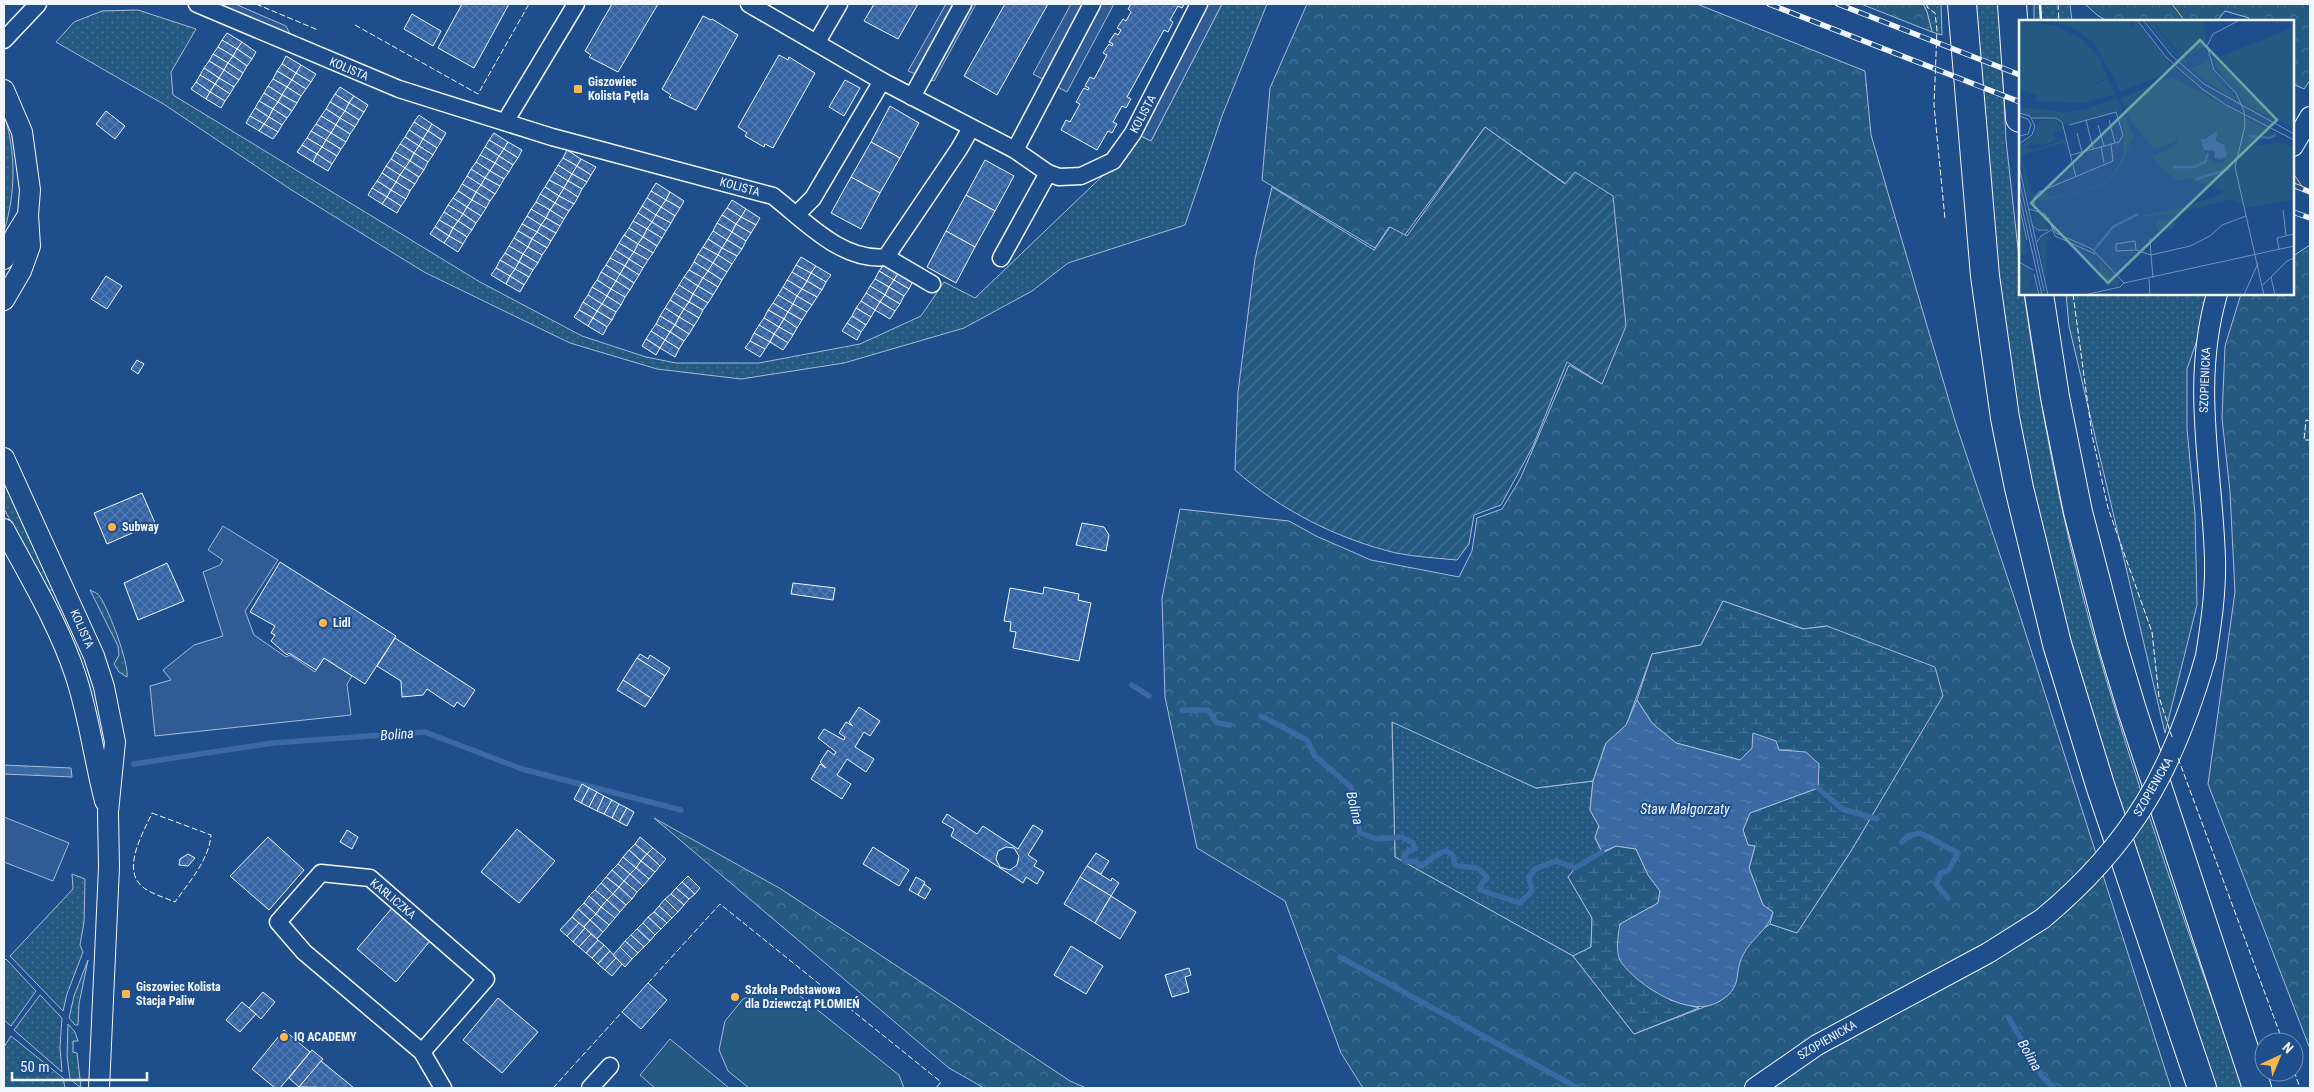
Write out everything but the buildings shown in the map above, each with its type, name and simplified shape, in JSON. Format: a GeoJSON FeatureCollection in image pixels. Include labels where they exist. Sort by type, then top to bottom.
{"type":"FeatureCollection","features":[{"type":"Feature","properties":{"kind":"highway"},"geometry":{"type":"LineString","coordinates":[[1962,4],[1985,276],[2006,418],[2019,488],[2057,644],[2103,794],[2202,1088]]}},
{"type":"Feature","properties":{"kind":"highway"},"geometry":{"type":"LineString","coordinates":[[2012,4],[2019,104]]}},
{"type":"Feature","properties":{"kind":"highway"},"geometry":{"type":"LineString","coordinates":[[2039,295],[2055,397],[2078,512],[2112,643],[2132,710],[2257,1088]]}},
{"type":"Feature","properties":{"kind":"street"},"geometry":{"type":"LineString","coordinates":[[4,40],[38,4]]}},
{"type":"Feature","properties":{"kind":"street","name":"KOLISTA"},"geometry":{"type":"LineString","coordinates":[[197,4],[399,89],[552,137],[773,196],[797,214],[809,228],[858,254],[872,258],[886,257],[932,284]]}},
{"type":"Feature","properties":{"kind":"street"},"geometry":{"type":"LineString","coordinates":[[505,122],[576,4]]}},
{"type":"Feature","properties":{"kind":"street","name":"KOLISTA"},"geometry":{"type":"LineString","coordinates":[[749,4],[882,81],[1015,150],[1059,177],[1080,176],[1113,161],[1134,133],[1199,4]]}},
{"type":"Feature","properties":{"kind":"street"},"geometry":{"type":"LineString","coordinates":[[817,42],[839,4]]}},
{"type":"Feature","properties":{"kind":"street"},"geometry":{"type":"LineString","coordinates":[[912,97],[963,4]]}},
{"type":"Feature","properties":{"kind":"street"},"geometry":{"type":"LineString","coordinates":[[1015,150],[1092,4]]}},
{"type":"Feature","properties":{"kind":"street"},"geometry":{"type":"LineString","coordinates":[[797,214],[813,198],[882,81]]}},
{"type":"Feature","properties":{"kind":"street"},"geometry":{"type":"LineString","coordinates":[[4,90],[17,117],[25,146],[30,190],[28,215],[29,251],[21,271],[4,300]]}},
{"type":"Feature","properties":{"kind":"street"},"geometry":{"type":"LineString","coordinates":[[2294,144],[2310,117]]}},
{"type":"Feature","properties":{"kind":"street"},"geometry":{"type":"LineString","coordinates":[[886,257],[959,149],[971,128]]}},
{"type":"Feature","properties":{"kind":"street"},"geometry":{"type":"LineString","coordinates":[[1001,258],[1048,172]]}},
{"type":"Feature","properties":{"kind":"street"},"geometry":{"type":"LineString","coordinates":[[4,259],[28,215]]}},
{"type":"Feature","properties":{"kind":"street","name":"SZOPIENICKA"},"geometry":{"type":"LineString","coordinates":[[1755,1088],[1781,1068],[1817,1045],[1988,952],[2042,918],[2082,884],[2104,860],[2143,807],[2161,776],[2178,740],[2206,656],[2213,605],[2215,566],[2204,418],[2203,370],[2208,331],[2218,295]]}},
{"type":"Feature","properties":{"kind":"street","name":"KOLISTA"},"geometry":{"type":"LineString","coordinates":[[4,458],[87,640],[107,701],[115,742],[108,812],[110,867],[100,1088]]}},
{"type":"Feature","properties":{"kind":"street","name":"KOLISTA"},"geometry":{"type":"LineString","coordinates":[[4,529],[68,654],[84,709],[108,812]]}},
{"type":"Feature","properties":{"kind":"street"},"geometry":{"type":"LineString","coordinates":[[84,709],[107,701]]}},
{"type":"Feature","properties":{"kind":"street","name":"KARLICZKA"},"geometry":{"type":"LineString","coordinates":[[422,1052],[486,980],[370,878],[321,873],[278,922],[304,952],[422,1052],[443,1088]]}},
{"type":"Feature","properties":{"kind":"street"},"geometry":{"type":"LineString","coordinates":[[590,1088],[610,1066]]}},
{"type":"Feature","properties":{"kind":"green space"},"geometry":{"type":"Polygon","coordinates":[[[1222,4],[1267,4],[1222,116],[1185,225],[1068,263],[1032,291],[964,328],[844,363],[741,379],[657,369],[570,343],[424,272],[290,189],[165,105],[56,42],[74,22],[102,11],[138,10],[196,29],[171,72],[173,95],[480,282],[582,336],[646,357],[676,363],[759,363],[860,344],[921,316],[944,282],[975,298],[1116,163],[1139,135],[1151,141],[1222,4]]]}},
{"type":"Feature","properties":{"kind":"green space"},"geometry":{"type":"Polygon","coordinates":[[[1307,4],[1697,4],[1865,71],[1871,135],[1955,421],[2015,600],[2171,1088],[1363,1088],[1341,1053],[1285,901],[1197,848],[1165,697],[1162,598],[1180,509],[1289,521],[1316,536],[1371,560],[1459,577],[1472,551],[1477,518],[1502,509],[1520,479],[1569,365],[1602,384],[1566,184],[1485,127],[1404,236],[1389,227],[1375,248],[1262,180],[1270,88],[1307,4]],[[1723,601],[1701,645],[1652,654],[1626,726],[1606,743],[1593,781],[1536,788],[1392,722],[1395,857],[1573,956],[1634,1034],[1720,1001],[1739,947],[1770,924],[1797,933],[1851,851],[1943,695],[1827,626],[1804,629],[1723,601]]]}},
{"type":"Feature","properties":{"kind":"green space"},"geometry":{"type":"Polygon","coordinates":[[[1861,4],[1923,4],[1932,32],[1861,4]]]}},
{"type":"Feature","properties":{"kind":"green space"},"geometry":{"type":"Polygon","coordinates":[[[1923,4],[1941,4],[1942,35],[1932,32],[1923,4]]]}},
{"type":"Feature","properties":{"kind":"green space"},"geometry":{"type":"Polygon","coordinates":[[[1976,4],[1999,4],[2006,140],[2019,258],[2019,295],[2024,295],[2052,462],[2080,586],[2144,801],[2244,1088],[2213,1088],[2066,638],[2013,401],[2002,328],[1976,4]]]}},
{"type":"Feature","properties":{"kind":"green space"},"geometry":{"type":"Polygon","coordinates":[[[2034,4],[2070,4],[2072,20],[2034,20],[2034,4]]]}},
{"type":"Feature","properties":{"kind":"green space"},"geometry":{"type":"Polygon","coordinates":[[[2085,4],[2310,4],[2310,80],[2304,89],[2294,84],[2294,20],[2248,20],[2249,18],[2225,11],[2218,20],[2105,20],[2085,4]]]}},
{"type":"Feature","properties":{"kind":"green space"},"geometry":{"type":"Polygon","coordinates":[[[4,114],[11,143],[13,172],[11,202],[4,231],[4,114]]]}},
{"type":"Feature","properties":{"kind":"green space"},"geometry":{"type":"Polygon","coordinates":[[[1485,127],[1565,184],[1575,172],[1613,196],[1626,326],[1602,384],[1567,362],[1533,446],[1501,505],[1474,515],[1469,544],[1457,560],[1396,553],[1353,540],[1311,521],[1271,498],[1235,470],[1238,392],[1255,259],[1272,187],[1374,250],[1390,227],[1407,236],[1485,127]]]}},
{"type":"Feature","properties":{"kind":"green space"},"geometry":{"type":"Polygon","coordinates":[[[2310,245],[2310,1049],[2208,784],[2235,592],[2230,492],[2222,418],[2225,346],[2241,295],[2294,295],[2294,255],[2310,245]]]}},
{"type":"Feature","properties":{"kind":"green space"},"geometry":{"type":"Polygon","coordinates":[[[2066,295],[2213,295],[2187,369],[2187,429],[2195,514],[2197,605],[2165,733],[2069,326],[2066,295]]]}},
{"type":"Feature","properties":{"kind":"green space"},"geometry":{"type":"Polygon","coordinates":[[[4,482],[53,589],[49,591],[4,509],[4,482]]]}},
{"type":"Feature","properties":{"kind":"green space"},"geometry":{"type":"Polygon","coordinates":[[[90,590],[99,596],[108,613],[122,649],[127,677],[119,672],[114,664],[119,655],[118,646],[90,590]]]}},
{"type":"Feature","properties":{"kind":"green space"},"geometry":{"type":"Polygon","coordinates":[[[1723,601],[1803,629],[1827,626],[1935,667],[1943,696],[1851,851],[1797,933],[1770,924],[1773,912],[1763,905],[1749,868],[1755,846],[1748,845],[1743,830],[1750,813],[1818,788],[1791,750],[1779,750],[1753,734],[1753,748],[1740,760],[1676,743],[1652,723],[1637,700],[1652,654],[1701,645],[1723,601]]]}},
{"type":"Feature","properties":{"kind":"green space"},"geometry":{"type":"Polygon","coordinates":[[[1392,721],[1536,788],[1593,781],[1590,810],[1599,826],[1595,838],[1602,852],[1568,877],[1592,918],[1591,947],[1573,956],[1395,857],[1392,721]]]}},
{"type":"Feature","properties":{"kind":"green space"},"geometry":{"type":"Polygon","coordinates":[[[654,818],[781,889],[1070,1081],[1086,1088],[984,1088],[949,1068],[654,818]]]}},
{"type":"Feature","properties":{"kind":"green space"},"geometry":{"type":"Polygon","coordinates":[[[1616,846],[1636,849],[1648,875],[1660,891],[1658,903],[1620,924],[1670,1000],[1699,1008],[1634,1034],[1573,956],[1591,947],[1592,918],[1568,877],[1575,868],[1616,846]]]}},
{"type":"Feature","properties":{"kind":"green space"},"geometry":{"type":"Polygon","coordinates":[[[72,874],[85,879],[84,922],[80,945],[83,952],[67,994],[63,1011],[10,956],[73,889],[72,874]]]}},
{"type":"Feature","properties":{"kind":"green space"},"geometry":{"type":"Polygon","coordinates":[[[6,959],[36,991],[11,1026],[4,1020],[4,961],[6,959]]]}},
{"type":"Feature","properties":{"kind":"green space"},"geometry":{"type":"Polygon","coordinates":[[[88,960],[79,1004],[78,1025],[75,1025],[69,1018],[74,996],[88,960]]]}},
{"type":"Feature","properties":{"kind":"green space"},"geometry":{"type":"Polygon","coordinates":[[[790,988],[899,1075],[904,1088],[749,1088],[728,1071],[719,1050],[725,1021],[743,999],[767,990],[790,988]]]}},
{"type":"Feature","properties":{"kind":"green space"},"geometry":{"type":"Polygon","coordinates":[[[40,995],[62,1018],[60,1047],[62,1072],[14,1030],[40,995]]]}},
{"type":"Feature","properties":{"kind":"green space"},"geometry":{"type":"Polygon","coordinates":[[[68,1024],[75,1032],[78,1041],[73,1041],[73,1052],[77,1053],[81,1088],[70,1079],[67,1056],[68,1024]]]}},
{"type":"Feature","properties":{"kind":"green space"},"geometry":{"type":"Polygon","coordinates":[[[11,1036],[63,1078],[65,1088],[4,1088],[4,1047],[11,1036]]]}},
{"type":"Feature","properties":{"kind":"green space"},"geometry":{"type":"Polygon","coordinates":[[[670,1039],[729,1088],[655,1088],[640,1075],[670,1039]]]}},
{"type":"Feature","properties":{"kind":"shaded area"},"geometry":{"type":"Polygon","coordinates":[[[218,4],[235,4],[286,26],[290,34],[218,4]]]}},
{"type":"Feature","properties":{"kind":"shaded area"},"geometry":{"type":"Polygon","coordinates":[[[946,4],[976,4],[934,81],[908,71],[946,4]]]}},
{"type":"Feature","properties":{"kind":"shaded area"},"geometry":{"type":"Polygon","coordinates":[[[1071,4],[1114,4],[1067,92],[1033,74],[1071,4]]]}},
{"type":"Feature","properties":{"kind":"shaded area"},"geometry":{"type":"Polygon","coordinates":[[[1206,4],[1222,4],[1151,141],[1139,135],[1206,4]]]}},
{"type":"Feature","properties":{"kind":"shaded area"},"geometry":{"type":"Polygon","coordinates":[[[223,526],[278,560],[245,611],[254,635],[286,657],[290,655],[315,672],[324,658],[352,676],[347,684],[351,715],[155,736],[150,686],[171,680],[163,670],[194,645],[223,636],[203,572],[220,565],[223,560],[208,550],[223,526]]]}},
{"type":"Feature","properties":{"kind":"shaded area"},"geometry":{"type":"Polygon","coordinates":[[[4,817],[69,843],[53,881],[4,862],[4,817]]]}},
{"type":"Feature","properties":{"kind":"water","name":"Staw Małgorzaty"},"geometry":{"type":"Polygon","coordinates":[[[1637,700],[1652,723],[1676,743],[1740,760],[1752,748],[1753,733],[1776,741],[1779,750],[1806,752],[1819,764],[1818,788],[1750,813],[1743,830],[1748,845],[1755,846],[1749,868],[1763,905],[1773,912],[1771,919],[1746,949],[1740,962],[1737,980],[1732,990],[1720,1001],[1708,1006],[1695,1006],[1666,998],[1640,981],[1619,958],[1620,924],[1658,903],[1660,891],[1648,875],[1636,849],[1616,846],[1602,852],[1595,837],[1599,826],[1590,810],[1593,781],[1606,743],[1626,725],[1637,700]]]}},
{"type":"Feature","properties":{"kind":"water"},"geometry":{"type":"Polygon","coordinates":[[[4,765],[71,768],[72,777],[4,774],[4,765]]]}},
{"type":"Feature","properties":{"kind":"waterway","name":"Bolina"},"geometry":{"type":"LineString","coordinates":[[1132,685],[1149,696]]}},
{"type":"Feature","properties":{"kind":"waterway","name":"Bolina"},"geometry":{"type":"LineString","coordinates":[[1182,710],[1208,710],[1217,723],[1230,725]]}},
{"type":"Feature","properties":{"kind":"waterway","name":"Bolina"},"geometry":{"type":"LineString","coordinates":[[1261,716],[1307,740],[1315,756],[1351,787],[1360,833],[1377,839],[1401,837],[1413,843],[1415,849],[1408,851],[1403,858],[1406,862],[1415,861],[1421,866],[1440,853],[1447,851],[1453,856],[1455,865],[1473,867],[1483,873],[1487,878],[1482,883],[1480,890],[1520,903],[1532,891],[1529,877],[1535,869],[1556,861],[1575,868],[1602,852]]}},
{"type":"Feature","properties":{"kind":"waterway","name":"Bolina"},"geometry":{"type":"LineString","coordinates":[[134,764],[273,743],[425,732],[522,769],[681,810]]}},
{"type":"Feature","properties":{"kind":"waterway","name":"Bolina"},"geometry":{"type":"LineString","coordinates":[[1818,788],[1842,809],[1877,819]]}},
{"type":"Feature","properties":{"kind":"waterway","name":"Bolina"},"geometry":{"type":"LineString","coordinates":[[1902,842],[1908,836],[1920,833],[1958,853],[1949,870],[1941,873],[1936,884],[1948,898]]}},
{"type":"Feature","properties":{"kind":"waterway"},"geometry":{"type":"LineString","coordinates":[[1340,957],[1578,1088]]}},
{"type":"Feature","properties":{"kind":"waterway","name":"Bolina"},"geometry":{"type":"LineString","coordinates":[[2009,1018],[2042,1076],[2054,1088]]}},
{"type":"Feature","properties":{"kind":"railway"},"geometry":{"type":"LineString","coordinates":[[1769,4],[2019,102]]}},
{"type":"Feature","properties":{"kind":"railway"},"geometry":{"type":"LineString","coordinates":[[1838,4],[2019,75]]}},
{"type":"Feature","properties":{"kind":"railway"},"geometry":{"type":"LineString","coordinates":[[2294,185],[2310,192]]}},
{"type":"Feature","properties":{"kind":"railway"},"geometry":{"type":"LineString","coordinates":[[2294,212],[2310,218]]}},
{"type":"Feature","properties":{"kind":"fence"},"geometry":{"type":"LineString","coordinates":[[256,4],[318,30]]}},
{"type":"Feature","properties":{"kind":"fence"},"geometry":{"type":"LineString","coordinates":[[355,25],[478,94],[529,4]]}},
{"type":"Feature","properties":{"kind":"fence"},"geometry":{"type":"LineString","coordinates":[[1927,4],[1927,7],[1935,13],[1937,30],[1934,105],[1945,219]]}},
{"type":"Feature","properties":{"kind":"fence"},"geometry":{"type":"LineString","coordinates":[[2058,4],[2059,20]]}},
{"type":"Feature","properties":{"kind":"fence"},"geometry":{"type":"LineString","coordinates":[[2073,295],[2092,435],[2108,508],[2152,632],[2159,697],[2172,737]]}},
{"type":"Feature","properties":{"kind":"fence"},"geometry":{"type":"LineString","coordinates":[[2310,421],[2306,420],[2304,440],[2310,440]]}},
{"type":"Feature","properties":{"kind":"fence"},"geometry":{"type":"LineString","coordinates":[[2178,758],[2279,1032]]}},
{"type":"Feature","properties":{"kind":"fence"},"geometry":{"type":"LineString","coordinates":[[152,813],[211,835],[202,862],[175,902],[147,890],[139,883],[134,874],[135,853],[152,813]]}},
{"type":"Feature","properties":{"kind":"fence"},"geometry":{"type":"LineString","coordinates":[[648,983],[720,904],[941,1082],[936,1088]]}},
{"type":"Feature","properties":{"kind":"fence"},"geometry":{"type":"LineString","coordinates":[[553,1088],[622,1012]]}},
{"type":"Feature","properties":{"kind":"fence"},"geometry":{"type":"LineString","coordinates":[[2298,1082],[2300,1088]]}},
{"type":"Feature","properties":{"kind":"wall"},"geometry":{"type":"LineString","coordinates":[[2040,4],[2041,20]]}},
{"type":"Feature","properties":{"kind":"power"},"geometry":{"type":"LineString","coordinates":[[2172,4],[2184,20]]}},
{"type":"Feature","properties":{"kind":"power"},"geometry":{"type":"LineString","coordinates":[[2294,174],[2310,198]]}},
{"type":"Feature","properties":{"kind":"place","name":"Giszowiec Kolista Pętla"},"geometry":{"type":"Point","coordinates":[578,89]}},
{"type":"Feature","properties":{"kind":"place","name":"Subway"},"geometry":{"type":"Point","coordinates":[112,527]}},
{"type":"Feature","properties":{"kind":"place","name":"Lidl"},"geometry":{"type":"Point","coordinates":[323,623]}},
{"type":"Feature","properties":{"kind":"place","name":"Giszowiec Kolista Stacja Paliw"},"geometry":{"type":"Point","coordinates":[126,994]}},
{"type":"Feature","properties":{"kind":"place","name":"Szkoła Podstawowa dla Dziewcząt PŁOMIEŃ"},"geometry":{"type":"Point","coordinates":[735,997]}},
{"type":"Feature","properties":{"kind":"place","name":"IQ ACADEMY"},"geometry":{"type":"Point","coordinates":[284,1037]}}]}
